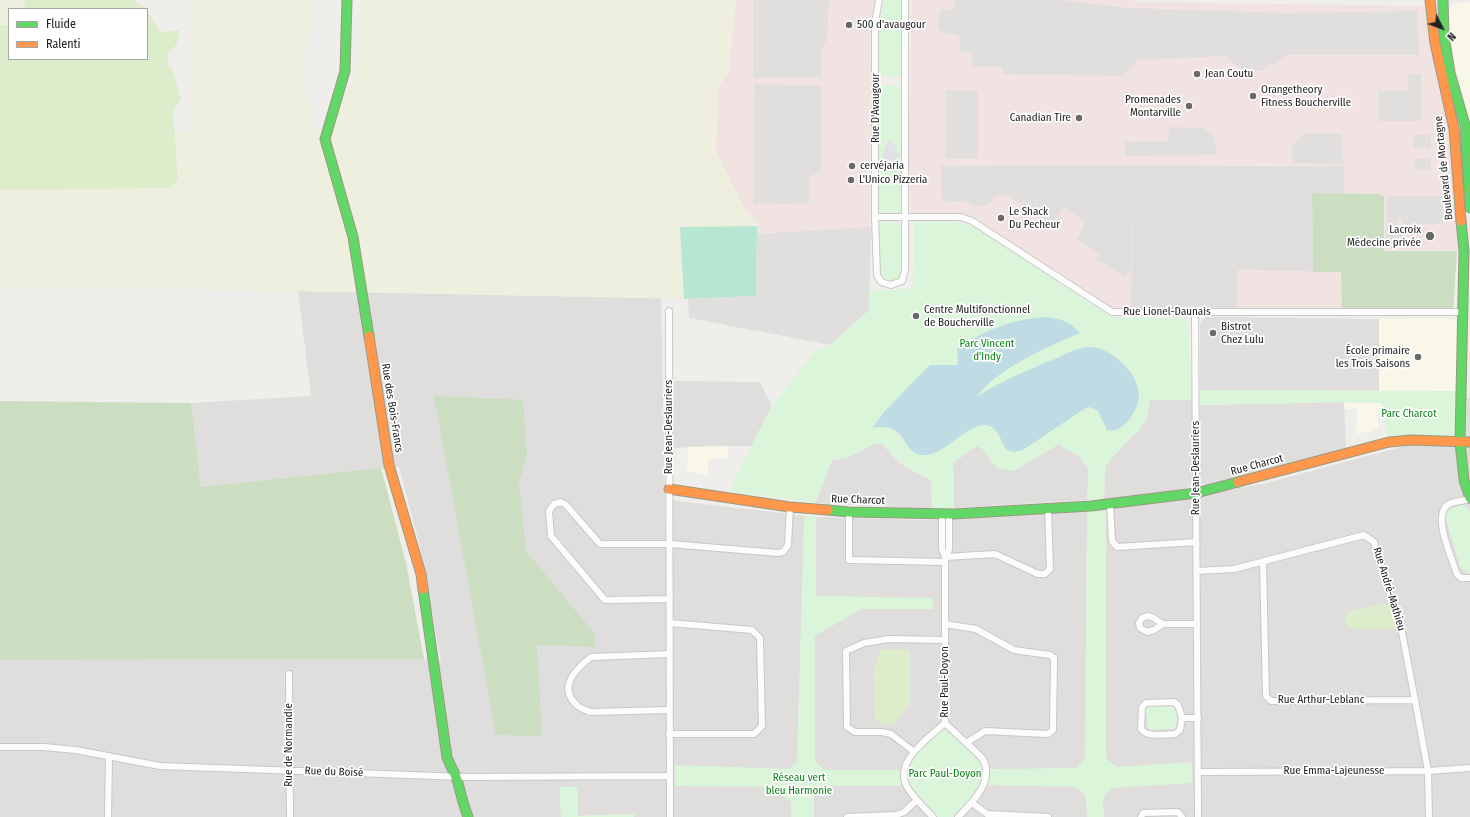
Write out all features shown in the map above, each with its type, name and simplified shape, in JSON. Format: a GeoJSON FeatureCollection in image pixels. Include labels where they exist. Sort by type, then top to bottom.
{"type":"FeatureCollection","features":[{"type":"Feature","properties":{"kind":"street","name":"Rue des Bois-Francs"},"geometry":{"type":"LineString","coordinates":[[347,0],[345,71],[325,139],[353,237],[389,465],[421,574],[444,742],[449,765],[458,783],[459,791],[468,817]]}},
{"type":"Feature","properties":{"kind":"street","name":"Rue D'Avaugour"},"geometry":{"type":"LineString","coordinates":[[879,0],[875,22],[875,216],[877,277],[883,284],[891,285],[900,283],[904,277],[904,216]]}},
{"type":"Feature","properties":{"kind":"street"},"geometry":{"type":"LineString","coordinates":[[904,216],[905,0]]}},
{"type":"Feature","properties":{"kind":"street","name":"Boulevard de Mortagne"},"geometry":{"type":"LineString","coordinates":[[1430,0],[1435,43],[1454,129],[1464,251],[1460,442],[1464,480],[1470,499],[1448,505],[1441,515],[1444,536],[1457,574],[1461,578],[1470,578]]}},
{"type":"Feature","properties":{"kind":"street","name":"Boulevard de Mortagne"},"geometry":{"type":"LineString","coordinates":[[1443,0],[1444,36],[1450,73],[1465,125],[1470,208]]}},
{"type":"Feature","properties":{"kind":"street","name":"Rue Lionel-Daunais"},"geometry":{"type":"LineString","coordinates":[[875,216],[961,217],[972,221],[1112,312],[1462,312]]}},
{"type":"Feature","properties":{"kind":"street","name":"Boulevard de Mortagne"},"geometry":{"type":"LineString","coordinates":[[1462,312],[1470,278]]}},
{"type":"Feature","properties":{"kind":"street","name":"Rue Jean-Deslauriers"},"geometry":{"type":"LineString","coordinates":[[669,310],[669,734],[670,817],[674,817]]}},
{"type":"Feature","properties":{"kind":"street","name":"Rue Jean-Deslauriers"},"geometry":{"type":"LineString","coordinates":[[1195,313],[1198,817]]}},
{"type":"Feature","properties":{"kind":"street","name":"Rue Charcot"},"geometry":{"type":"LineString","coordinates":[[669,489],[790,507],[849,512],[945,514],[1091,506],[1196,493],[1389,442],[1412,440],[1470,442]]}},
{"type":"Feature","properties":{"kind":"street"},"geometry":{"type":"LineString","coordinates":[[670,599],[605,600],[551,536],[549,511],[554,504],[561,502],[566,505],[600,544],[670,544],[778,553],[783,552],[788,545],[790,507]]}},
{"type":"Feature","properties":{"kind":"street"},"geometry":{"type":"LineString","coordinates":[[1110,504],[1112,541],[1117,547],[1196,542]]}},
{"type":"Feature","properties":{"kind":"street"},"geometry":{"type":"LineString","coordinates":[[849,512],[849,560],[945,559],[995,554],[1030,572],[1045,574],[1050,570],[1048,508]]}},
{"type":"Feature","properties":{"kind":"street","name":"Rue Paul-Doyon"},"geometry":{"type":"LineString","coordinates":[[945,514],[942,549],[945,559],[945,723],[982,758],[986,769],[985,779],[980,792],[958,817]]}},
{"type":"Feature","properties":{"kind":"street","name":"Rue André-Mathieu"},"geometry":{"type":"LineString","coordinates":[[1197,571],[1234,569],[1364,535],[1374,542],[1402,632],[1428,770],[1429,817]]}},
{"type":"Feature","properties":{"kind":"street","name":"Rue Arthur-Leblanc"},"geometry":{"type":"LineString","coordinates":[[1262,562],[1266,696],[1271,700],[1415,700]]}},
{"type":"Feature","properties":{"kind":"street"},"geometry":{"type":"LineString","coordinates":[[669,734],[754,734],[762,726],[760,638],[752,630],[670,623]]}},
{"type":"Feature","properties":{"kind":"street"},"geometry":{"type":"LineString","coordinates":[[945,624],[976,630],[1014,650],[1050,655],[1054,658],[1053,730],[1048,734],[985,731],[966,743]]}},
{"type":"Feature","properties":{"kind":"street"},"geometry":{"type":"LineString","coordinates":[[1163,624],[1197,624]]}},
{"type":"Feature","properties":{"kind":"street","name":"Rue Paul-Doyon"},"geometry":{"type":"LineString","coordinates":[[913,751],[891,734],[882,732],[855,732],[846,727],[846,651],[864,642],[889,639],[945,640]]}},
{"type":"Feature","properties":{"kind":"street"},"geometry":{"type":"LineString","coordinates":[[669,710],[590,712],[578,706],[569,695],[568,684],[572,675],[591,657],[670,654]]}},
{"type":"Feature","properties":{"kind":"street","name":"Rue de Normandie"},"geometry":{"type":"LineString","coordinates":[[289,674],[290,817]]}},
{"type":"Feature","properties":{"kind":"street"},"geometry":{"type":"LineString","coordinates":[[1174,702],[1178,705],[1182,718],[1180,730],[1175,734],[1149,735],[1144,733],[1141,729],[1142,708],[1146,703],[1174,702]]}},
{"type":"Feature","properties":{"kind":"street"},"geometry":{"type":"LineString","coordinates":[[1182,718],[1198,718]]}},
{"type":"Feature","properties":{"kind":"street","name":"Rue Paul-Doyon"},"geometry":{"type":"LineString","coordinates":[[933,817],[917,800],[907,786],[905,770],[913,751],[945,723]]}},
{"type":"Feature","properties":{"kind":"street","name":"Rue du Boisé"},"geometry":{"type":"LineString","coordinates":[[0,747],[44,747],[68,749],[160,766],[454,776],[670,776]]}},
{"type":"Feature","properties":{"kind":"street"},"geometry":{"type":"LineString","coordinates":[[108,817],[109,756]]}},
{"type":"Feature","properties":{"kind":"street","name":"Rue Emma-Lajeunesse"},"geometry":{"type":"LineString","coordinates":[[1198,772],[1428,770],[1470,768]]}},
{"type":"Feature","properties":{"kind":"street"},"geometry":{"type":"LineString","coordinates":[[847,817],[896,815],[904,812],[917,800]]}},
{"type":"Feature","properties":{"kind":"street"},"geometry":{"type":"LineString","coordinates":[[972,802],[987,814],[1048,817]]}},
{"type":"Feature","properties":{"kind":"street"},"geometry":{"type":"LineString","coordinates":[[1140,817],[1143,813],[1178,812],[1182,817]]}},
{"type":"Feature","properties":{"kind":"shaded area"},"geometry":{"type":"Polygon","coordinates":[[[736,0],[876,0],[872,15],[869,310],[689,318],[688,299],[756,296],[757,223],[744,208],[716,152],[718,87],[728,73],[736,0]]]}},
{"type":"Feature","properties":{"kind":"shaded area"},"geometry":{"type":"Polygon","coordinates":[[[753,0],[829,0],[827,39],[822,48],[821,77],[753,78],[753,0]]]}},
{"type":"Feature","properties":{"kind":"shaded area"},"geometry":{"type":"Polygon","coordinates":[[[912,0],[1128,0],[1142,2],[1423,6],[1429,14],[1436,70],[1448,112],[1452,133],[1454,202],[1459,251],[1384,251],[1384,196],[1379,194],[1344,194],[1345,166],[1264,164],[1132,165],[1131,312],[1112,312],[961,217],[911,217],[908,166],[912,0]]]}},
{"type":"Feature","properties":{"kind":"shaded area"},"geometry":{"type":"Polygon","coordinates":[[[955,0],[1060,0],[1128,8],[1290,13],[1417,11],[1419,55],[1286,55],[1276,64],[1269,64],[1263,71],[1241,70],[1224,56],[1139,60],[1123,76],[1003,74],[1002,67],[972,67],[971,52],[960,51],[959,35],[943,33],[938,28],[940,9],[953,10],[955,0]]]}},
{"type":"Feature","properties":{"kind":"shaded area"},"geometry":{"type":"Polygon","coordinates":[[[1457,3],[1470,3],[1470,121],[1453,56],[1447,17],[1451,7],[1457,3]]]}},
{"type":"Feature","properties":{"kind":"shaded area"},"geometry":{"type":"Polygon","coordinates":[[[1408,74],[1421,74],[1421,121],[1378,121],[1378,91],[1408,90],[1408,74]]]}},
{"type":"Feature","properties":{"kind":"shaded area"},"geometry":{"type":"Polygon","coordinates":[[[754,84],[821,86],[821,172],[810,176],[809,203],[753,205],[754,84]]]}},
{"type":"Feature","properties":{"kind":"shaded area"},"geometry":{"type":"Polygon","coordinates":[[[946,90],[978,91],[978,159],[945,159],[946,90]]]}},
{"type":"Feature","properties":{"kind":"shaded area"},"geometry":{"type":"Polygon","coordinates":[[[1169,127],[1204,128],[1215,138],[1216,155],[1126,156],[1125,142],[1168,141],[1169,127]]]}},
{"type":"Feature","properties":{"kind":"shaded area"},"geometry":{"type":"Polygon","coordinates":[[[1306,133],[1342,134],[1343,164],[1293,163],[1291,146],[1306,133]]]}},
{"type":"Feature","properties":{"kind":"shaded area"},"geometry":{"type":"Polygon","coordinates":[[[1414,135],[1431,135],[1431,149],[1414,148],[1414,135]]]}},
{"type":"Feature","properties":{"kind":"shaded area"},"geometry":{"type":"Polygon","coordinates":[[[890,137],[900,156],[891,173],[882,155],[890,137]]]}},
{"type":"Feature","properties":{"kind":"shaded area"},"geometry":{"type":"Polygon","coordinates":[[[1431,158],[1431,170],[1414,170],[1415,159],[1431,158]]]}},
{"type":"Feature","properties":{"kind":"shaded area"},"geometry":{"type":"Polygon","coordinates":[[[1132,165],[1345,166],[1344,194],[1312,193],[1313,272],[1238,270],[1237,312],[1131,312],[1132,165]]]}},
{"type":"Feature","properties":{"kind":"shaded area"},"geometry":{"type":"Polygon","coordinates":[[[1132,165],[1131,269],[1125,277],[1096,259],[1099,254],[1076,239],[1086,222],[1064,208],[1052,224],[1007,195],[995,196],[988,205],[975,207],[964,201],[942,202],[941,166],[1132,165]]]}},
{"type":"Feature","properties":{"kind":"shaded area"},"geometry":{"type":"Polygon","coordinates":[[[1164,171],[1270,171],[1270,189],[1233,189],[1233,183],[1206,183],[1206,189],[1164,189],[1164,171]]]}},
{"type":"Feature","properties":{"kind":"shaded area"},"geometry":{"type":"Polygon","coordinates":[[[1387,196],[1443,196],[1443,224],[1402,224],[1402,219],[1398,219],[1398,226],[1403,226],[1402,248],[1386,248],[1387,196]]]}},
{"type":"Feature","properties":{"kind":"shaded area"},"geometry":{"type":"Polygon","coordinates":[[[871,227],[869,310],[830,345],[689,318],[688,299],[756,296],[757,234],[871,227]]]}},
{"type":"Feature","properties":{"kind":"shaded area"},"geometry":{"type":"Polygon","coordinates":[[[1167,251],[1178,251],[1178,259],[1183,259],[1183,281],[1172,281],[1172,275],[1167,274],[1167,251]]]}},
{"type":"Feature","properties":{"kind":"shaded area"},"geometry":{"type":"Polygon","coordinates":[[[1238,270],[1341,272],[1342,312],[1237,312],[1238,270]]]}},
{"type":"Feature","properties":{"kind":"shaded area"},"geometry":{"type":"Polygon","coordinates":[[[298,291],[661,298],[669,706],[669,500],[816,517],[922,520],[1106,510],[1263,484],[1405,446],[1466,446],[1467,398],[1470,398],[1470,817],[634,817],[633,814],[578,816],[577,787],[560,787],[561,817],[0,817],[0,660],[424,659],[441,661],[420,547],[399,467],[201,487],[191,403],[311,396],[298,291]]]}},
{"type":"Feature","properties":{"kind":"shaded area"},"geometry":{"type":"Polygon","coordinates":[[[1207,317],[1379,319],[1379,391],[1200,390],[1200,323],[1207,317]]]}},
{"type":"Feature","properties":{"kind":"shaded area","name":"École primaire les Trois Saisons"},"geometry":{"type":"Polygon","coordinates":[[[1446,318],[1454,320],[1457,324],[1457,391],[1379,391],[1379,319],[1446,318]]]}},
{"type":"Feature","properties":{"kind":"shaded area"},"geometry":{"type":"Polygon","coordinates":[[[669,381],[760,382],[772,406],[751,446],[688,447],[669,449],[669,381]]]}},
{"type":"Feature","properties":{"kind":"shaded area"},"geometry":{"type":"Polygon","coordinates":[[[1150,400],[1192,400],[1192,483],[1187,488],[1179,492],[1104,499],[1105,466],[1140,429],[1147,417],[1150,400]]]}},
{"type":"Feature","properties":{"kind":"shaded area"},"geometry":{"type":"Polygon","coordinates":[[[1344,402],[1346,449],[1206,485],[1200,482],[1200,405],[1344,402]]]}},
{"type":"Feature","properties":{"kind":"shaded area"},"geometry":{"type":"Polygon","coordinates":[[[1344,402],[1382,403],[1384,414],[1378,414],[1378,428],[1372,428],[1371,431],[1356,434],[1358,409],[1344,409],[1344,402]]]}},
{"type":"Feature","properties":{"kind":"shaded area"},"geometry":{"type":"Polygon","coordinates":[[[874,444],[882,444],[899,462],[912,471],[931,480],[932,509],[815,503],[832,460],[848,457],[874,444]]]}},
{"type":"Feature","properties":{"kind":"shaded area"},"geometry":{"type":"Polygon","coordinates":[[[1059,444],[1079,456],[1089,469],[1087,500],[954,508],[953,463],[976,446],[982,448],[997,468],[1013,471],[1059,444]]]}},
{"type":"Feature","properties":{"kind":"shaded area"},"geometry":{"type":"Polygon","coordinates":[[[728,446],[727,459],[708,458],[708,471],[710,475],[687,471],[688,447],[728,446]]]}},
{"type":"Feature","properties":{"kind":"green space"},"geometry":{"type":"Polygon","coordinates":[[[0,0],[119,0],[130,8],[8,8],[8,60],[147,60],[166,133],[194,131],[191,0],[312,0],[302,86],[322,147],[356,72],[361,0],[736,0],[728,73],[718,88],[716,152],[744,208],[757,223],[756,296],[688,299],[99,287],[0,288],[0,0]]]}},
{"type":"Feature","properties":{"kind":"green space"},"geometry":{"type":"Polygon","coordinates":[[[25,0],[133,0],[145,8],[24,8],[25,0]]]}},
{"type":"Feature","properties":{"kind":"green space"},"geometry":{"type":"Polygon","coordinates":[[[884,0],[903,0],[902,72],[894,77],[883,76],[878,63],[877,52],[879,28],[884,0]]]}},
{"type":"Feature","properties":{"kind":"green space"},"geometry":{"type":"Polygon","coordinates":[[[148,13],[160,32],[180,30],[177,44],[168,54],[168,65],[172,68],[181,99],[173,111],[178,180],[175,184],[169,188],[0,190],[0,25],[8,25],[8,60],[148,60],[148,13]]]}},
{"type":"Feature","properties":{"kind":"green space"},"geometry":{"type":"Polygon","coordinates":[[[885,85],[898,86],[902,92],[903,209],[901,212],[894,215],[883,213],[879,208],[878,93],[885,85]]]}},
{"type":"Feature","properties":{"kind":"green space"},"geometry":{"type":"Polygon","coordinates":[[[1312,193],[1379,194],[1384,196],[1384,251],[1457,251],[1453,312],[1342,312],[1341,272],[1313,272],[1312,193]]]}},
{"type":"Feature","properties":{"kind":"green space"},"geometry":{"type":"Polygon","coordinates":[[[884,221],[898,222],[902,228],[903,271],[899,278],[892,281],[885,279],[880,273],[879,228],[880,224],[884,221]]]}},
{"type":"Feature","properties":{"kind":"green space","name":"Parc Vincent d'Indy"},"geometry":{"type":"Polygon","coordinates":[[[914,221],[959,222],[972,225],[1111,317],[1188,318],[1192,400],[1150,400],[1147,417],[1140,429],[1105,466],[1104,499],[1087,500],[1089,469],[1079,456],[1059,444],[1013,471],[997,468],[982,448],[976,446],[953,463],[954,508],[932,509],[931,480],[905,465],[882,444],[874,444],[848,457],[832,460],[815,503],[729,491],[772,406],[816,350],[830,345],[869,310],[870,291],[913,288],[914,221]]]}},
{"type":"Feature","properties":{"kind":"green space"},"geometry":{"type":"Polygon","coordinates":[[[757,226],[756,296],[684,299],[680,227],[757,226]]]}},
{"type":"Feature","properties":{"kind":"green space","name":"Parc Charcot"},"geometry":{"type":"Polygon","coordinates":[[[1200,390],[1457,391],[1458,437],[1389,439],[1382,403],[1344,402],[1200,405],[1200,390]]]}},
{"type":"Feature","properties":{"kind":"green space"},"geometry":{"type":"Polygon","coordinates":[[[434,396],[523,400],[527,455],[519,482],[526,551],[595,634],[595,647],[537,645],[542,736],[496,735],[434,396]]]}},
{"type":"Feature","properties":{"kind":"green space"},"geometry":{"type":"Polygon","coordinates":[[[0,401],[191,403],[201,487],[381,468],[406,563],[424,659],[0,660],[0,401]]]}},
{"type":"Feature","properties":{"kind":"green space"},"geometry":{"type":"Polygon","coordinates":[[[1463,505],[1466,506],[1470,512],[1470,574],[1461,569],[1445,517],[1450,510],[1463,505]]]}},
{"type":"Feature","properties":{"kind":"green space"},"geometry":{"type":"Polygon","coordinates":[[[1106,510],[1106,758],[1117,767],[1192,762],[1192,783],[1112,788],[1103,798],[1104,817],[1087,817],[1086,796],[1077,787],[983,785],[958,817],[933,817],[907,786],[822,786],[814,795],[814,817],[791,817],[791,802],[772,787],[675,786],[675,765],[789,769],[797,762],[804,516],[816,517],[816,596],[933,598],[933,609],[861,609],[815,636],[815,761],[824,770],[905,770],[908,760],[945,723],[982,758],[986,769],[1076,768],[1085,758],[1087,511],[1106,510]]]}},
{"type":"Feature","properties":{"kind":"green space"},"geometry":{"type":"Polygon","coordinates":[[[1382,604],[1391,606],[1397,626],[1393,629],[1350,629],[1345,621],[1347,612],[1382,604]]]}},
{"type":"Feature","properties":{"kind":"green space"},"geometry":{"type":"Polygon","coordinates":[[[880,650],[910,650],[910,705],[893,724],[880,723],[875,719],[874,670],[880,650]]]}},
{"type":"Feature","properties":{"kind":"green space"},"geometry":{"type":"Polygon","coordinates":[[[1150,704],[1168,704],[1175,708],[1177,720],[1174,729],[1151,730],[1148,728],[1146,709],[1150,704]]]}},
{"type":"Feature","properties":{"kind":"green space"},"geometry":{"type":"Polygon","coordinates":[[[560,787],[577,787],[578,816],[634,814],[634,817],[561,817],[560,787]]]}},
{"type":"Feature","properties":{"kind":"water"},"geometry":{"type":"Polygon","coordinates":[[[1046,317],[1064,321],[1080,333],[1039,351],[1009,368],[996,377],[977,397],[1009,379],[1069,352],[1087,347],[1101,349],[1109,353],[1123,364],[1132,374],[1138,387],[1139,396],[1136,408],[1129,420],[1119,429],[1113,431],[1107,430],[1098,411],[1090,407],[1084,409],[1023,450],[1013,452],[1007,450],[996,431],[990,426],[985,425],[976,427],[939,451],[924,455],[916,454],[911,450],[899,434],[893,429],[884,427],[872,428],[885,411],[930,365],[958,365],[957,349],[978,336],[1010,323],[1046,317]]]}},
{"type":"Feature","properties":{"kind":"traffic: fast"},"geometry":{"type":"LineString","coordinates":[[347,0],[345,71],[325,139],[353,237],[369,336]]}},
{"type":"Feature","properties":{"kind":"traffic: fast"},"geometry":{"type":"LineString","coordinates":[[1443,0],[1444,36],[1450,73],[1465,125],[1470,208]]}},
{"type":"Feature","properties":{"kind":"traffic: fast"},"geometry":{"type":"LineString","coordinates":[[1461,221],[1464,251],[1460,442],[1464,480],[1470,498]]}},
{"type":"Feature","properties":{"kind":"traffic: fast"},"geometry":{"type":"LineString","coordinates":[[828,510],[849,512],[953,514],[1091,506],[1196,493],[1238,482]]}},
{"type":"Feature","properties":{"kind":"traffic: fast"},"geometry":{"type":"LineString","coordinates":[[423,589],[447,757],[457,780],[468,817]]}},
{"type":"Feature","properties":{"kind":"traffic: slow"},"geometry":{"type":"LineString","coordinates":[[1430,0],[1435,43],[1454,129],[1461,221]]}},
{"type":"Feature","properties":{"kind":"traffic: slow"},"geometry":{"type":"LineString","coordinates":[[369,336],[389,465],[421,574],[423,589]]}},
{"type":"Feature","properties":{"kind":"traffic: slow"},"geometry":{"type":"LineString","coordinates":[[1238,482],[1389,442],[1412,440],[1470,442]]}},
{"type":"Feature","properties":{"kind":"traffic: slow"},"geometry":{"type":"LineString","coordinates":[[669,489],[790,507],[828,510]]}},
{"type":"Feature","properties":{"kind":"place","name":"500 d'avaugour"},"geometry":{"type":"Point","coordinates":[849,25]}},
{"type":"Feature","properties":{"kind":"place","name":"Jean Coutu"},"geometry":{"type":"Point","coordinates":[1197,74]}},
{"type":"Feature","properties":{"kind":"place","name":"Orangetheory Fitness Boucherville"},"geometry":{"type":"Point","coordinates":[1253,96]}},
{"type":"Feature","properties":{"kind":"place","name":"Promenades Montarville"},"geometry":{"type":"Point","coordinates":[1189,106]}},
{"type":"Feature","properties":{"kind":"place","name":"Canadian Tire"},"geometry":{"type":"Point","coordinates":[1079,118]}},
{"type":"Feature","properties":{"kind":"place","name":"cervéjaria"},"geometry":{"type":"Point","coordinates":[852,166]}},
{"type":"Feature","properties":{"kind":"place","name":"L'Unico Pizzeria"},"geometry":{"type":"Point","coordinates":[851,180]}},
{"type":"Feature","properties":{"kind":"place","name":"Le Shack Du Pecheur"},"geometry":{"type":"Point","coordinates":[1001,218]}},
{"type":"Feature","properties":{"kind":"place","name":"Lacroix Médecine privée"},"geometry":{"type":"Point","coordinates":[1430,236]}},
{"type":"Feature","properties":{"kind":"place","name":"Centre Multifonctionnel de Boucherville"},"geometry":{"type":"Point","coordinates":[916,316]}},
{"type":"Feature","properties":{"kind":"place","name":"Bistrot Chez Lulu"},"geometry":{"type":"Point","coordinates":[1213,333]}},
{"type":"Feature","properties":{"kind":"place","name":"École primaire les Trois Saisons"},"geometry":{"type":"Point","coordinates":[1418,357]}},
{"type":"Feature","properties":{"kind":"park label","name":"Parc Paul-Doyon"},"geometry":{"type":"Point","coordinates":[945,774]}},
{"type":"Feature","properties":{"kind":"park label","name":"Réseau vert bleu Harmonie"},"geometry":{"type":"Point","coordinates":[799,784]}}]}
